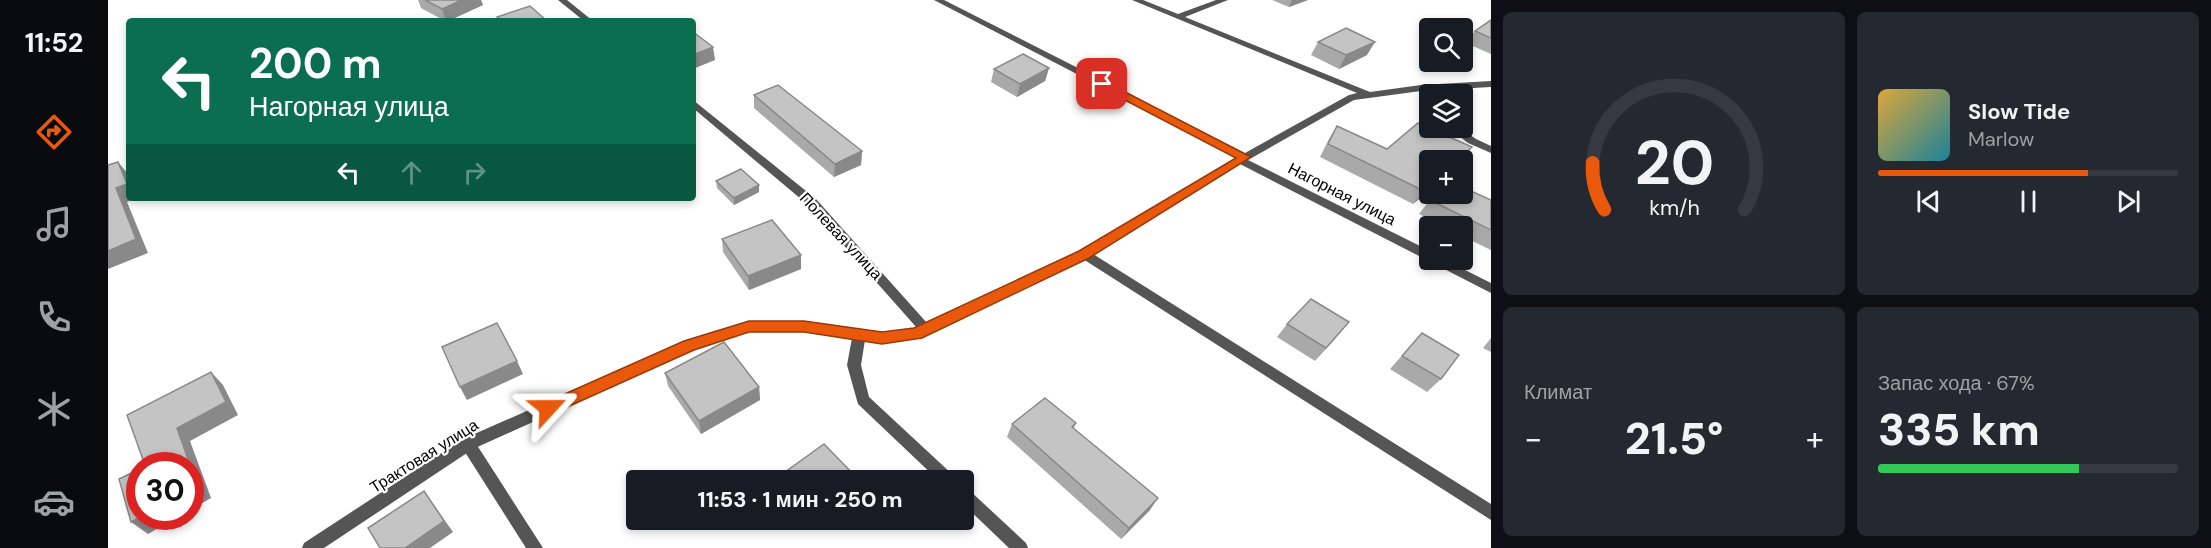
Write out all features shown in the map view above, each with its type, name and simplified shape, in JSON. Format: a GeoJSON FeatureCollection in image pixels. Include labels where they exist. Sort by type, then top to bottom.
{"type":"FeatureCollection","features":[{"type":"Feature","properties":{"kind":"street"},"geometry":{"type":"LineString","coordinates":[[562,0],[585,18]]}},
{"type":"Feature","properties":{"kind":"street","name":"Нагорная улица"},"geometry":{"type":"LineString","coordinates":[[938,0],[1419,250]]}},
{"type":"Feature","properties":{"kind":"street"},"geometry":{"type":"LineString","coordinates":[[1136,0],[1367,94]]}},
{"type":"Feature","properties":{"kind":"street"},"geometry":{"type":"LineString","coordinates":[[1180,16],[1224,0]]}},
{"type":"Feature","properties":{"kind":"street","name":"Трактовая улица"},"geometry":{"type":"LineString","coordinates":[[1473,86],[1491,84]]}},
{"type":"Feature","properties":{"kind":"street","name":"Трактовая улица"},"geometry":{"type":"LineString","coordinates":[[310,548],[468,444],[689,346],[749,327],[804,327],[882,338],[916,334],[1084,254],[1352,97],[1367,94],[1419,93]]}},
{"type":"Feature","properties":{"kind":"street","name":"Полевая улица"},"geometry":{"type":"LineString","coordinates":[[696,105],[812,202],[926,330]]}},
{"type":"Feature","properties":{"kind":"street"},"geometry":{"type":"LineString","coordinates":[[1468,138],[1491,150]]}},
{"type":"Feature","properties":{"kind":"street"},"geometry":{"type":"LineString","coordinates":[[1084,254],[1491,513]]}},
{"type":"Feature","properties":{"kind":"street"},"geometry":{"type":"LineString","coordinates":[[1456,270],[1491,288]]}},
{"type":"Feature","properties":{"kind":"street"},"geometry":{"type":"LineString","coordinates":[[859,335],[855,365],[863,400],[937,470]]}},
{"type":"Feature","properties":{"kind":"street"},"geometry":{"type":"LineString","coordinates":[[468,444],[535,548]]}},
{"type":"Feature","properties":{"kind":"street"},"geometry":{"type":"LineString","coordinates":[[974,504],[1020,548]]}},
{"type":"Feature","properties":{"kind":"building"},"geometry":{"type":"Polygon","coordinates":[[[425,0],[462,0],[442,9],[425,0]]]}},
{"type":"Feature","properties":{"kind":"building"},"geometry":{"type":"Polygon","coordinates":[[[530,6],[544,18],[498,18],[530,6]]]}},
{"type":"Feature","properties":{"kind":"building"},"geometry":{"type":"Polygon","coordinates":[[[1491,20],[1491,38],[1475,31],[1491,20]]]}},
{"type":"Feature","properties":{"kind":"building"},"geometry":{"type":"Polygon","coordinates":[[[1346,28],[1375,42],[1346,55],[1318,42],[1346,28]]]}},
{"type":"Feature","properties":{"kind":"building"},"geometry":{"type":"Polygon","coordinates":[[[696,34],[713,47],[696,54],[696,34]]]}},
{"type":"Feature","properties":{"kind":"building"},"geometry":{"type":"Polygon","coordinates":[[[1023,54],[1049,68],[1020,84],[994,69],[1023,54]]]}},
{"type":"Feature","properties":{"kind":"building"},"geometry":{"type":"Polygon","coordinates":[[[778,85],[862,151],[835,164],[754,95],[778,85]]]}},
{"type":"Feature","properties":{"kind":"building"},"geometry":{"type":"Polygon","coordinates":[[[1418,123],[1419,138],[1452,138],[1472,147],[1469,150],[1419,150],[1419,189],[1328,144],[1337,126],[1387,149],[1418,123]]]}},
{"type":"Feature","properties":{"kind":"building"},"geometry":{"type":"Polygon","coordinates":[[[118,162],[126,182],[126,184],[116,188],[136,239],[108,251],[108,165],[118,162]]]}},
{"type":"Feature","properties":{"kind":"building"},"geometry":{"type":"Polygon","coordinates":[[[741,169],[759,185],[734,198],[716,181],[741,169]]]}},
{"type":"Feature","properties":{"kind":"building"},"geometry":{"type":"Polygon","coordinates":[[[1473,192],[1491,200],[1491,230],[1473,221],[1473,216],[1463,216],[1438,204],[1473,204],[1473,192]]]}},
{"type":"Feature","properties":{"kind":"building"},"geometry":{"type":"Polygon","coordinates":[[[772,220],[801,255],[748,276],[722,239],[772,220]]]}},
{"type":"Feature","properties":{"kind":"building"},"geometry":{"type":"Polygon","coordinates":[[[1311,299],[1349,322],[1326,348],[1287,324],[1311,299]]]}},
{"type":"Feature","properties":{"kind":"building"},"geometry":{"type":"Polygon","coordinates":[[[497,323],[517,361],[460,387],[442,347],[497,323]]]}},
{"type":"Feature","properties":{"kind":"building"},"geometry":{"type":"Polygon","coordinates":[[[1422,333],[1459,355],[1441,379],[1402,356],[1422,333]]]}},
{"type":"Feature","properties":{"kind":"building"},"geometry":{"type":"Polygon","coordinates":[[[724,342],[759,387],[699,421],[665,373],[724,342]]]}},
{"type":"Feature","properties":{"kind":"building"},"geometry":{"type":"Polygon","coordinates":[[[211,372],[226,402],[177,428],[185,452],[140,452],[127,415],[211,372]]]}},
{"type":"Feature","properties":{"kind":"building"},"geometry":{"type":"Polygon","coordinates":[[[1045,398],[1076,423],[1072,427],[1158,498],[1129,528],[1012,424],[1045,398]]]}},
{"type":"Feature","properties":{"kind":"building"},"geometry":{"type":"Polygon","coordinates":[[[824,444],[849,470],[788,470],[824,444]]]}},
{"type":"Feature","properties":{"kind":"building"},"geometry":{"type":"Polygon","coordinates":[[[126,476],[126,504],[119,479],[126,476]]]}},
{"type":"Feature","properties":{"kind":"building"},"geometry":{"type":"Polygon","coordinates":[[[424,491],[444,521],[405,548],[380,548],[368,528],[424,491]]]}},
{"type":"Feature","properties":{"kind":"route"},"geometry":{"type":"LineString","coordinates":[[548,408],[689,346],[749,327],[804,327],[882,338],[916,334],[1084,254],[1245,157],[1102,84]]}}]}
